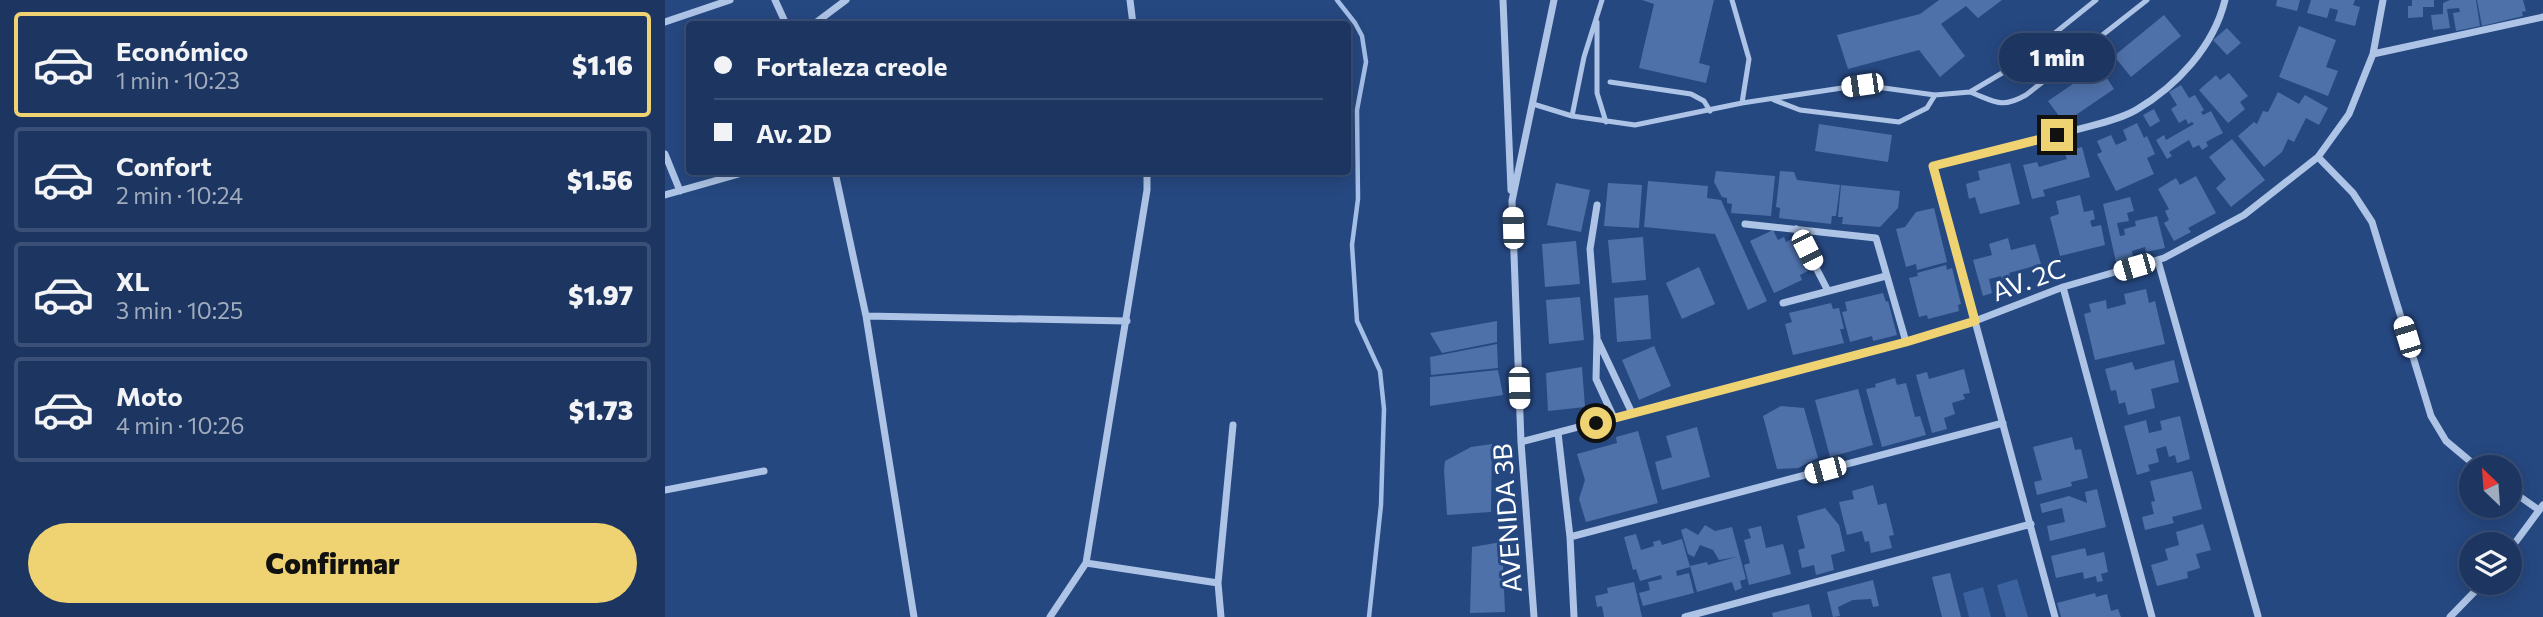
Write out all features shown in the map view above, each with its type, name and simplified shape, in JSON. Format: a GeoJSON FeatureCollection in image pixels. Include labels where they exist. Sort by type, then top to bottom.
{"type":"FeatureCollection","features":[{"type":"Feature","properties":{"kind":"street"},"geometry":{"type":"LineString","coordinates":[[665,22],[730,0]]}},
{"type":"Feature","properties":{"kind":"street"},"geometry":{"type":"LineString","coordinates":[[775,0],[785,21]]}},
{"type":"Feature","properties":{"kind":"street"},"geometry":{"type":"LineString","coordinates":[[818,21],[846,0]]}},
{"type":"Feature","properties":{"kind":"street"},"geometry":{"type":"LineString","coordinates":[[1130,0],[1133,21]]}},
{"type":"Feature","properties":{"kind":"street"},"geometry":{"type":"LineString","coordinates":[[1503,0],[1512,201]]}},
{"type":"Feature","properties":{"kind":"street","name":"AVENIDA 3B"},"geometry":{"type":"LineString","coordinates":[[1534,617],[1521,442],[1512,201],[1554,0]]}},
{"type":"Feature","properties":{"kind":"street"},"geometry":{"type":"LineString","coordinates":[[2055,617],[1933,166],[2082,128],[2134,111],[2172,84],[2202,52],[2221,19],[2225,0]]}},
{"type":"Feature","properties":{"kind":"street","name":"AV. 2C"},"geometry":{"type":"LineString","coordinates":[[1521,442],[1906,342],[1975,321],[2063,288],[2158,261],[2244,215],[2318,157],[2349,114],[2373,54],[2383,0]]}},
{"type":"Feature","properties":{"kind":"street"},"geometry":{"type":"LineString","coordinates":[[2373,54],[2543,17]]}},
{"type":"Feature","properties":{"kind":"street"},"geometry":{"type":"LineString","coordinates":[[665,154],[680,191]]}},
{"type":"Feature","properties":{"kind":"street"},"geometry":{"type":"LineString","coordinates":[[2318,157],[2353,193],[2372,222],[2431,416],[2445,441],[2462,455]]}},
{"type":"Feature","properties":{"kind":"street"},"geometry":{"type":"LineString","coordinates":[[665,195],[736,175]]}},
{"type":"Feature","properties":{"kind":"street"},"geometry":{"type":"LineString","coordinates":[[836,175],[866,316],[914,617]]}},
{"type":"Feature","properties":{"kind":"street"},"geometry":{"type":"LineString","coordinates":[[1050,617],[1086,563],[1127,321],[1147,175]]}},
{"type":"Feature","properties":{"kind":"street"},"geometry":{"type":"LineString","coordinates":[[1597,205],[1590,249],[1597,337],[1596,379],[1614,418]]}},
{"type":"Feature","properties":{"kind":"street"},"geometry":{"type":"LineString","coordinates":[[1745,224],[1876,238],[1906,342]]}},
{"type":"Feature","properties":{"kind":"street"},"geometry":{"type":"LineString","coordinates":[[1796,229],[1828,291]]}},
{"type":"Feature","properties":{"kind":"street"},"geometry":{"type":"LineString","coordinates":[[2158,261],[2257,617]]}},
{"type":"Feature","properties":{"kind":"street"},"geometry":{"type":"LineString","coordinates":[[1783,303],[1886,276]]}},
{"type":"Feature","properties":{"kind":"street"},"geometry":{"type":"LineString","coordinates":[[2063,288],[2152,617]]}},
{"type":"Feature","properties":{"kind":"street"},"geometry":{"type":"LineString","coordinates":[[866,316],[1127,321]]}},
{"type":"Feature","properties":{"kind":"street"},"geometry":{"type":"LineString","coordinates":[[1597,337],[1632,412]]}},
{"type":"Feature","properties":{"kind":"street"},"geometry":{"type":"LineString","coordinates":[[1570,537],[2003,423]]}},
{"type":"Feature","properties":{"kind":"street"},"geometry":{"type":"LineString","coordinates":[[1221,617],[1218,583],[1233,425]]}},
{"type":"Feature","properties":{"kind":"street"},"geometry":{"type":"LineString","coordinates":[[1558,433],[1570,537],[1574,617]]}},
{"type":"Feature","properties":{"kind":"street"},"geometry":{"type":"LineString","coordinates":[[665,490],[764,471]]}},
{"type":"Feature","properties":{"kind":"street"},"geometry":{"type":"LineString","coordinates":[[2522,496],[2541,507],[2522,533]]}},
{"type":"Feature","properties":{"kind":"street"},"geometry":{"type":"LineString","coordinates":[[1685,617],[2031,524]]}},
{"type":"Feature","properties":{"kind":"street"},"geometry":{"type":"LineString","coordinates":[[1086,563],[1218,583]]}},
{"type":"Feature","properties":{"kind":"street"},"geometry":{"type":"LineString","coordinates":[[2451,617],[2472,595]]}},
{"type":"Feature","properties":{"kind":"lane"},"geometry":{"type":"LineString","coordinates":[[1572,116],[1584,57],[1602,0]]}},
{"type":"Feature","properties":{"kind":"lane"},"geometry":{"type":"LineString","coordinates":[[1732,0],[1749,59],[1742,103]]}},
{"type":"Feature","properties":{"kind":"lane"},"geometry":{"type":"LineString","coordinates":[[1533,104],[1572,116],[1635,125],[1742,103],[1862,85],[1935,95],[1970,92],[2014,66],[2096,0]]}},
{"type":"Feature","properties":{"kind":"lane"},"geometry":{"type":"LineString","coordinates":[[1970,92],[1999,104],[2010,104],[2018,100],[2147,0]]}},
{"type":"Feature","properties":{"kind":"lane"},"geometry":{"type":"LineString","coordinates":[[1597,16],[1597,93],[1606,122]]}},
{"type":"Feature","properties":{"kind":"lane"},"geometry":{"type":"LineString","coordinates":[[1610,82],[1691,93],[1704,101],[1710,111]]}},
{"type":"Feature","properties":{"kind":"lane"},"geometry":{"type":"LineString","coordinates":[[1774,100],[1800,110],[1899,122],[1927,108],[1935,95]]}},
{"type":"Feature","properties":{"kind":"shaded area"},"geometry":{"type":"Polygon","coordinates":[[[2017,579],[2028,617],[2006,617],[1997,585],[2017,579]]]}},
{"type":"Feature","properties":{"kind":"shaded area"},"geometry":{"type":"Polygon","coordinates":[[[1983,587],[1991,617],[1969,617],[1963,593],[1983,587]]]}},
{"type":"Feature","properties":{"kind":"building"},"geometry":{"type":"Polygon","coordinates":[[[1642,0],[1714,0],[1699,63],[1710,66],[1706,83],[1639,68],[1654,4],[1642,0]]]}},
{"type":"Feature","properties":{"kind":"building"},"geometry":{"type":"Polygon","coordinates":[[[1939,0],[2002,0],[1978,18],[1966,6],[1941,24],[1965,56],[1940,77],[1919,50],[1848,69],[1837,35],[1920,14],[1939,0]]]}},
{"type":"Feature","properties":{"kind":"building"},"geometry":{"type":"Polygon","coordinates":[[[2277,0],[2300,0],[2297,11],[2276,6],[2277,0]]]}},
{"type":"Feature","properties":{"kind":"building"},"geometry":{"type":"Polygon","coordinates":[[[2311,0],[2355,0],[2353,5],[2360,7],[2355,26],[2335,21],[2338,10],[2330,8],[2327,18],[2307,13],[2311,0]]]}},
{"type":"Feature","properties":{"kind":"building"},"geometry":{"type":"Polygon","coordinates":[[[2412,0],[2434,0],[2434,7],[2423,7],[2423,17],[2408,18],[2408,6],[2412,6],[2412,0]]]}},
{"type":"Feature","properties":{"kind":"building"},"geometry":{"type":"Polygon","coordinates":[[[2450,0],[2476,0],[2480,26],[2456,31],[2453,13],[2460,12],[2459,8],[2447,9],[2450,28],[2433,30],[2431,15],[2443,14],[2443,3],[2450,0]]]}},
{"type":"Feature","properties":{"kind":"building"},"geometry":{"type":"Polygon","coordinates":[[[2477,0],[2523,0],[2526,11],[2522,12],[2523,16],[2482,26],[2477,0]]]}},
{"type":"Feature","properties":{"kind":"building"},"geometry":{"type":"Polygon","coordinates":[[[2164,15],[2181,36],[2131,77],[2114,56],[2164,15]]]}},
{"type":"Feature","properties":{"kind":"building"},"geometry":{"type":"Polygon","coordinates":[[[2299,26],[2336,40],[2326,67],[2338,71],[2328,96],[2279,77],[2299,26]]]}},
{"type":"Feature","properties":{"kind":"building"},"geometry":{"type":"Polygon","coordinates":[[[2227,28],[2241,43],[2227,55],[2213,40],[2227,28]]]}},
{"type":"Feature","properties":{"kind":"building"},"geometry":{"type":"Polygon","coordinates":[[[2099,66],[2114,89],[2064,123],[2048,101],[2099,66]]]}},
{"type":"Feature","properties":{"kind":"building"},"geometry":{"type":"Polygon","coordinates":[[[2229,73],[2248,96],[2240,102],[2245,109],[2228,123],[2199,90],[2216,75],[2220,80],[2229,73]]]}},
{"type":"Feature","properties":{"kind":"building"},"geometry":{"type":"Polygon","coordinates":[[[2181,85],[2189,98],[2195,95],[2204,110],[2201,112],[2203,115],[2211,111],[2223,133],[2206,142],[2208,146],[2202,150],[2199,145],[2193,148],[2189,140],[2169,152],[2172,156],[2167,159],[2156,140],[2164,135],[2166,140],[2194,124],[2188,124],[2186,119],[2179,123],[2171,109],[2177,105],[2169,92],[2181,85]]]}},
{"type":"Feature","properties":{"kind":"building"},"geometry":{"type":"Polygon","coordinates":[[[2278,92],[2299,104],[2305,95],[2328,108],[2319,125],[2306,118],[2294,142],[2288,139],[2282,152],[2264,167],[2238,136],[2254,122],[2257,124],[2263,111],[2268,112],[2278,92]]]}},
{"type":"Feature","properties":{"kind":"building"},"geometry":{"type":"Polygon","coordinates":[[[2154,109],[2160,121],[2150,127],[2143,115],[2154,109]]]}},
{"type":"Feature","properties":{"kind":"building"},"geometry":{"type":"Polygon","coordinates":[[[2137,123],[2144,138],[2147,136],[2155,154],[2147,158],[2154,174],[2116,191],[2097,154],[2102,152],[2097,141],[2111,135],[2116,145],[2127,140],[2123,130],[2137,123]]]}},
{"type":"Feature","properties":{"kind":"building"},"geometry":{"type":"Polygon","coordinates":[[[1819,124],[1892,135],[1888,162],[1815,151],[1819,124]]]}},
{"type":"Feature","properties":{"kind":"building"},"geometry":{"type":"Polygon","coordinates":[[[2232,139],[2265,180],[2231,207],[2216,188],[2226,179],[2209,157],[2232,139]]]}},
{"type":"Feature","properties":{"kind":"building"},"geometry":{"type":"Polygon","coordinates":[[[2082,147],[2090,177],[2043,190],[2045,196],[2032,199],[2023,165],[2037,162],[2039,167],[2067,159],[2064,152],[2082,147]]]}},
{"type":"Feature","properties":{"kind":"building"},"geometry":{"type":"Polygon","coordinates":[[[2010,163],[2020,204],[1980,214],[1975,197],[1969,199],[1966,184],[1980,180],[1978,171],[2010,163]]]}},
{"type":"Feature","properties":{"kind":"building"},"geometry":{"type":"Polygon","coordinates":[[[1716,171],[1775,176],[1771,216],[1731,213],[1732,204],[1722,197],[1714,182],[1716,171]]]}},
{"type":"Feature","properties":{"kind":"building"},"geometry":{"type":"Polygon","coordinates":[[[1780,171],[1794,172],[1797,180],[1840,185],[1836,216],[1832,216],[1831,224],[1779,218],[1780,208],[1776,207],[1780,171]]]}},
{"type":"Feature","properties":{"kind":"building"},"geometry":{"type":"Polygon","coordinates":[[[2196,176],[2216,213],[2188,228],[2191,232],[2174,241],[2164,223],[2169,220],[2165,211],[2169,209],[2158,189],[2176,178],[2180,185],[2196,176]]]}},
{"type":"Feature","properties":{"kind":"building"},"geometry":{"type":"Polygon","coordinates":[[[1648,181],[1708,186],[1707,198],[1721,200],[1767,301],[1748,310],[1715,234],[1644,227],[1648,181]]]}},
{"type":"Feature","properties":{"kind":"building"},"geometry":{"type":"Polygon","coordinates":[[[1556,183],[1590,190],[1581,232],[1547,225],[1556,183]]]}},
{"type":"Feature","properties":{"kind":"building"},"geometry":{"type":"Polygon","coordinates":[[[1608,183],[1642,185],[1639,228],[1604,226],[1608,183]]]}},
{"type":"Feature","properties":{"kind":"building"},"geometry":{"type":"Polygon","coordinates":[[[1841,185],[1900,191],[1898,208],[1880,227],[1842,224],[1843,217],[1838,217],[1841,185]]]}},
{"type":"Feature","properties":{"kind":"building"},"geometry":{"type":"Polygon","coordinates":[[[2080,195],[2084,212],[2093,210],[2095,219],[2090,221],[2092,227],[2101,225],[2105,245],[2060,256],[2050,217],[2059,214],[2056,201],[2080,195]]]}},
{"type":"Feature","properties":{"kind":"building"},"geometry":{"type":"Polygon","coordinates":[[[2130,197],[2134,211],[2127,213],[2129,221],[2117,223],[2120,236],[2125,235],[2124,229],[2136,226],[2135,221],[2157,216],[2165,248],[2146,252],[2145,247],[2132,251],[2133,258],[2116,262],[2103,204],[2130,197]]]}},
{"type":"Feature","properties":{"kind":"building"},"geometry":{"type":"Polygon","coordinates":[[[1934,208],[1947,262],[1917,270],[1916,264],[1906,267],[1896,229],[1905,227],[1916,212],[1934,208]]]}},
{"type":"Feature","properties":{"kind":"building"},"geometry":{"type":"Polygon","coordinates":[[[1773,230],[1778,240],[1784,237],[1786,242],[1793,238],[1808,271],[1800,275],[1802,280],[1774,293],[1750,241],[1773,230]]]}},
{"type":"Feature","properties":{"kind":"building"},"geometry":{"type":"Polygon","coordinates":[[[1643,237],[1646,280],[1612,283],[1608,240],[1643,237]]]}},
{"type":"Feature","properties":{"kind":"building"},"geometry":{"type":"Polygon","coordinates":[[[2008,238],[2011,250],[2035,244],[2041,264],[2009,273],[2012,280],[2003,283],[2001,276],[1989,279],[1992,293],[1983,296],[1973,260],[1992,255],[1989,244],[2008,238]]]}},
{"type":"Feature","properties":{"kind":"building"},"geometry":{"type":"Polygon","coordinates":[[[1576,241],[1580,284],[1545,287],[1542,244],[1576,241]]]}},
{"type":"Feature","properties":{"kind":"building"},"geometry":{"type":"Polygon","coordinates":[[[1946,265],[1947,270],[1952,268],[1961,304],[1958,305],[1959,311],[1928,319],[1927,315],[1919,317],[1909,278],[1946,265]]]}},
{"type":"Feature","properties":{"kind":"building"},"geometry":{"type":"Polygon","coordinates":[[[1699,267],[1715,304],[1682,319],[1666,283],[1699,267]]]}},
{"type":"Feature","properties":{"kind":"building"},"geometry":{"type":"Polygon","coordinates":[[[2146,289],[2149,303],[2155,301],[2165,344],[2095,360],[2084,314],[2091,312],[2089,304],[2106,300],[2107,309],[2126,304],[2124,294],[2146,289]]]}},
{"type":"Feature","properties":{"kind":"building"},"geometry":{"type":"Polygon","coordinates":[[[1883,293],[1886,302],[1888,301],[1897,335],[1873,341],[1872,336],[1850,342],[1842,312],[1847,311],[1845,302],[1883,293]]]}},
{"type":"Feature","properties":{"kind":"building"},"geometry":{"type":"Polygon","coordinates":[[[1648,295],[1651,339],[1617,342],[1614,298],[1648,295]]]}},
{"type":"Feature","properties":{"kind":"building"},"geometry":{"type":"Polygon","coordinates":[[[1580,297],[1584,340],[1549,344],[1546,300],[1580,297]]]}},
{"type":"Feature","properties":{"kind":"building"},"geometry":{"type":"Polygon","coordinates":[[[1831,303],[1833,309],[1839,308],[1844,343],[1793,355],[1785,324],[1792,322],[1789,313],[1831,303]]]}},
{"type":"Feature","properties":{"kind":"building"},"geometry":{"type":"Polygon","coordinates":[[[1497,321],[1497,342],[1442,353],[1430,333],[1497,321]]]}},
{"type":"Feature","properties":{"kind":"building"},"geometry":{"type":"Polygon","coordinates":[[[1497,344],[1498,368],[1431,375],[1430,357],[1497,344]]]}},
{"type":"Feature","properties":{"kind":"building"},"geometry":{"type":"Polygon","coordinates":[[[1654,346],[1671,386],[1639,400],[1622,360],[1654,346]]]}},
{"type":"Feature","properties":{"kind":"building"},"geometry":{"type":"Polygon","coordinates":[[[2174,360],[2179,382],[2151,389],[2155,408],[2128,415],[2125,402],[2119,404],[2116,390],[2111,391],[2105,369],[2132,362],[2135,370],[2174,360]]]}},
{"type":"Feature","properties":{"kind":"building"},"geometry":{"type":"Polygon","coordinates":[[[1582,367],[1585,407],[1548,411],[1546,373],[1582,367]]]}},
{"type":"Feature","properties":{"kind":"building"},"geometry":{"type":"Polygon","coordinates":[[[1964,369],[1970,393],[1963,394],[1965,399],[1952,403],[1955,414],[1944,418],[1947,429],[1932,433],[1916,375],[1927,372],[1929,379],[1964,369]]]}},
{"type":"Feature","properties":{"kind":"building"},"geometry":{"type":"Polygon","coordinates":[[[1498,370],[1503,395],[1430,406],[1430,377],[1498,370]]]}},
{"type":"Feature","properties":{"kind":"building"},"geometry":{"type":"Polygon","coordinates":[[[1895,378],[1897,385],[1906,383],[1915,417],[1920,416],[1926,435],[1882,447],[1866,389],[1895,378]]]}},
{"type":"Feature","properties":{"kind":"building"},"geometry":{"type":"Polygon","coordinates":[[[1858,389],[1873,445],[1830,457],[1815,400],[1858,389]]]}},
{"type":"Feature","properties":{"kind":"building"},"geometry":{"type":"Polygon","coordinates":[[[1781,406],[1804,408],[1818,458],[1798,468],[1777,469],[1763,416],[1781,406]]]}},
{"type":"Feature","properties":{"kind":"building"},"geometry":{"type":"Polygon","coordinates":[[[2180,416],[2190,459],[2177,463],[2175,455],[2169,457],[2166,446],[2156,449],[2159,462],[2148,465],[2150,471],[2137,475],[2124,426],[2146,420],[2149,433],[2162,430],[2160,421],[2180,416]]]}},
{"type":"Feature","properties":{"kind":"building"},"geometry":{"type":"Polygon","coordinates":[[[1697,427],[1710,477],[1662,490],[1655,462],[1672,457],[1666,436],[1697,427]]]}},
{"type":"Feature","properties":{"kind":"building"},"geometry":{"type":"Polygon","coordinates":[[[1638,431],[1658,503],[1586,522],[1579,499],[1585,480],[1577,454],[1617,443],[1616,437],[1638,431]]]}},
{"type":"Feature","properties":{"kind":"building"},"geometry":{"type":"Polygon","coordinates":[[[2072,437],[2075,450],[2081,449],[2088,478],[2071,482],[2072,486],[2037,495],[2034,482],[2042,480],[2033,447],[2072,437]]]}},
{"type":"Feature","properties":{"kind":"building"},"geometry":{"type":"Polygon","coordinates":[[[1492,444],[1491,512],[1447,515],[1445,461],[1471,447],[1492,444]]]}},
{"type":"Feature","properties":{"kind":"building"},"geometry":{"type":"Polygon","coordinates":[[[2192,471],[2202,509],[2172,517],[2174,523],[2145,530],[2142,517],[2154,514],[2151,502],[2155,501],[2150,481],[2192,471]]]}},
{"type":"Feature","properties":{"kind":"building"},"geometry":{"type":"Polygon","coordinates":[[[1873,485],[1878,505],[1886,503],[1894,535],[1889,536],[1892,548],[1871,553],[1869,541],[1865,542],[1862,531],[1847,535],[1839,502],[1854,499],[1852,491],[1873,485]]]}},
{"type":"Feature","properties":{"kind":"building"},"geometry":{"type":"Polygon","coordinates":[[[2097,489],[2106,527],[2050,541],[2047,526],[2065,522],[2062,508],[2042,513],[2040,504],[2069,496],[2087,503],[2085,492],[2097,489]]]}},
{"type":"Feature","properties":{"kind":"building"},"geometry":{"type":"Polygon","coordinates":[[[1825,508],[1839,525],[1845,551],[1831,555],[1834,570],[1816,575],[1814,565],[1802,568],[1798,550],[1805,548],[1797,516],[1825,508]]]}},
{"type":"Feature","properties":{"kind":"building"},"geometry":{"type":"Polygon","coordinates":[[[2203,524],[2211,550],[2196,554],[2200,568],[2187,572],[2188,578],[2157,586],[2151,565],[2168,560],[2165,549],[2179,545],[2176,532],[2203,524]]]}},
{"type":"Feature","properties":{"kind":"building"},"geometry":{"type":"Polygon","coordinates":[[[1705,525],[1715,531],[1732,527],[1746,579],[1740,581],[1742,588],[1735,591],[1732,582],[1697,592],[1690,566],[1707,562],[1708,565],[1736,557],[1719,560],[1713,550],[1700,545],[1694,557],[1688,554],[1681,530],[1686,528],[1698,535],[1705,525]]]}},
{"type":"Feature","properties":{"kind":"building"},"geometry":{"type":"Polygon","coordinates":[[[1761,526],[1766,548],[1783,544],[1791,574],[1749,585],[1744,565],[1750,563],[1744,540],[1751,538],[1748,529],[1761,526]]]}},
{"type":"Feature","properties":{"kind":"building"},"geometry":{"type":"Polygon","coordinates":[[[1636,534],[1641,550],[1654,546],[1653,542],[1660,540],[1662,545],[1682,539],[1690,567],[1676,571],[1677,576],[1689,573],[1694,593],[1643,606],[1639,593],[1650,590],[1648,582],[1662,579],[1661,575],[1640,581],[1636,569],[1633,570],[1624,537],[1636,534]]]}},
{"type":"Feature","properties":{"kind":"building"},"geometry":{"type":"Polygon","coordinates":[[[1502,542],[1505,612],[1470,613],[1472,547],[1502,542]]]}},
{"type":"Feature","properties":{"kind":"building"},"geometry":{"type":"Polygon","coordinates":[[[2085,548],[2087,556],[2104,552],[2108,572],[2101,574],[2103,581],[2097,582],[2096,576],[2084,579],[2083,572],[2056,578],[2051,556],[2085,548]]]}},
{"type":"Feature","properties":{"kind":"building"},"geometry":{"type":"Polygon","coordinates":[[[1950,573],[1961,617],[1942,617],[1932,577],[1950,573]]]}},
{"type":"Feature","properties":{"kind":"building"},"geometry":{"type":"Polygon","coordinates":[[[1873,580],[1879,606],[1873,607],[1871,599],[1853,600],[1838,607],[1840,616],[1833,617],[1827,592],[1873,580]]]}},
{"type":"Feature","properties":{"kind":"building"},"geometry":{"type":"Polygon","coordinates":[[[1634,582],[1642,617],[1604,617],[1602,606],[1597,607],[1595,596],[1608,593],[1607,588],[1634,582]]]}},
{"type":"Feature","properties":{"kind":"building"},"geometry":{"type":"Polygon","coordinates":[[[2095,593],[2096,597],[2107,594],[2111,611],[2118,609],[2121,617],[2061,617],[2057,603],[2095,593]]]}},
{"type":"Feature","properties":{"kind":"building"},"geometry":{"type":"Polygon","coordinates":[[[1809,604],[1812,617],[1773,617],[1772,613],[1809,604]]]}},
{"type":"Feature","properties":{"kind":"waterway"},"geometry":{"type":"LineString","coordinates":[[1337,0],[1362,36],[1366,62],[1357,110],[1358,199],[1352,245],[1357,321],[1380,371],[1384,409],[1381,505],[1369,617]]}},
{"type":"Feature","properties":{"kind":"route"},"geometry":{"type":"LineString","coordinates":[[1596,423],[1906,342],[1975,321],[1933,166],[2057,135]]}}]}
